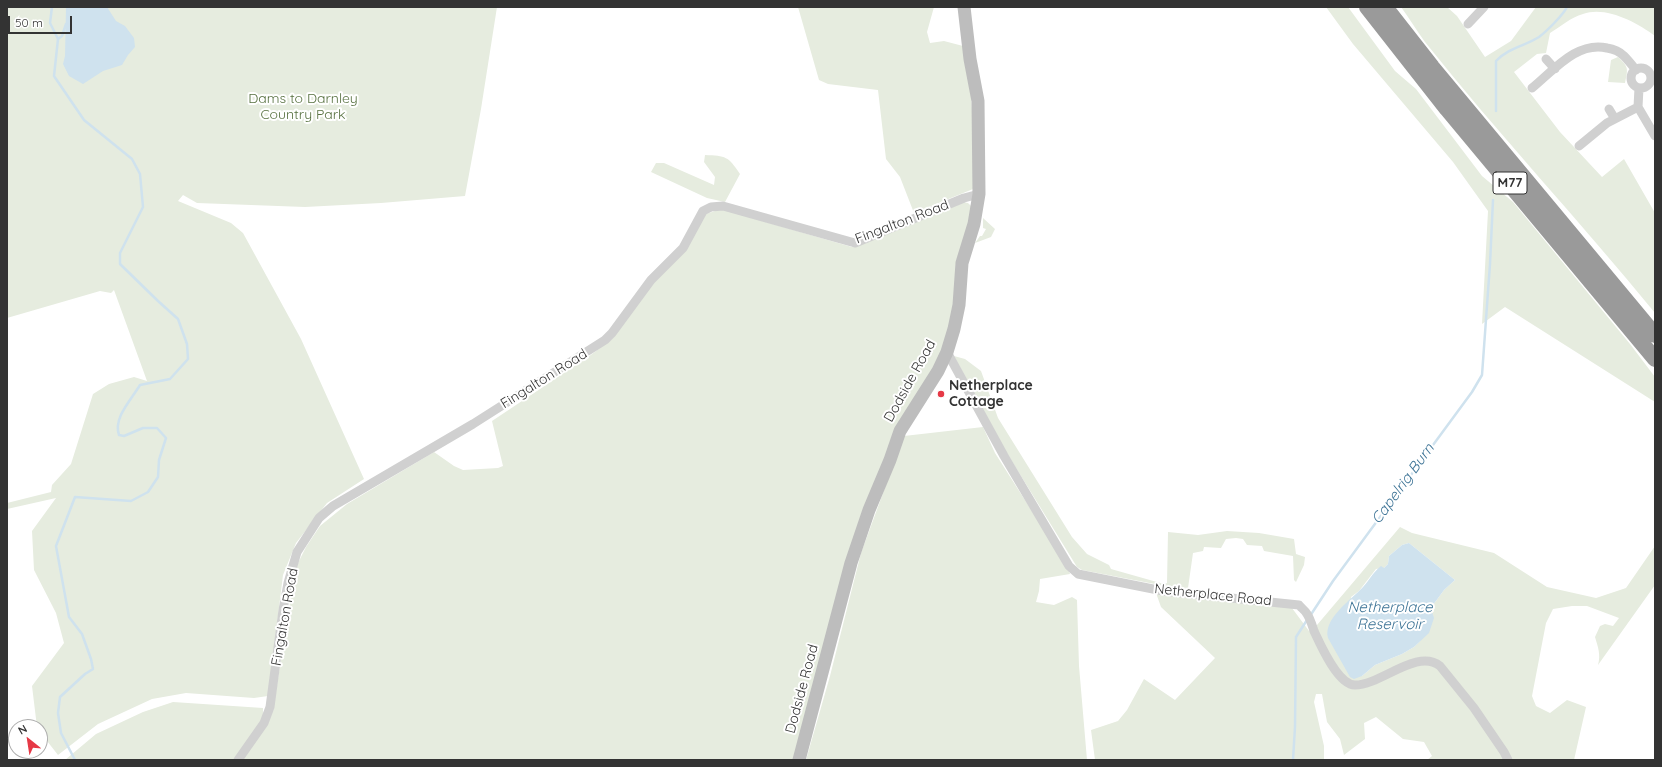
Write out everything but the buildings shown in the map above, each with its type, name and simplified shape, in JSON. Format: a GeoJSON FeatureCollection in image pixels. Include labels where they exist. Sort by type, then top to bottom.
{"type":"FeatureCollection","features":[{"type":"Feature","properties":{"kind":"highway","name":"M77"},"geometry":{"type":"LineString","coordinates":[[1367,7],[1442,103],[1655,359]]}},
{"type":"Feature","properties":{"kind":"highway","name":"M77"},"geometry":{"type":"LineString","coordinates":[[1385,7],[1428,63],[1655,335]]}},
{"type":"Feature","properties":{"kind":"main road","name":"Dodside Road"},"geometry":{"type":"LineString","coordinates":[[800,760],[851,563],[869,510],[890,460],[900,431],[938,371],[947,352],[954,328],[962,263],[974,224],[979,194],[978,101],[970,59],[964,7]]}},
{"type":"Feature","properties":{"kind":"street"},"geometry":{"type":"LineString","coordinates":[[1468,24],[1482,8]]}},
{"type":"Feature","properties":{"kind":"street"},"geometry":{"type":"LineString","coordinates":[[1532,88],[1577,51],[1588,47],[1600,46],[1616,50],[1624,55],[1636,70]]}},
{"type":"Feature","properties":{"kind":"street"},"geometry":{"type":"LineString","coordinates":[[1546,59],[1555,69]]}},
{"type":"Feature","properties":{"kind":"street"},"geometry":{"type":"LineString","coordinates":[[1645,69],[1651,76],[1649,85],[1639,88],[1634,85],[1632,82],[1632,75],[1636,70],[1645,69]]}},
{"type":"Feature","properties":{"kind":"street"},"geometry":{"type":"LineString","coordinates":[[1639,88],[1638,107],[1655,136]]}},
{"type":"Feature","properties":{"kind":"street"},"geometry":{"type":"LineString","coordinates":[[1579,146],[1615,119],[1638,107]]}},
{"type":"Feature","properties":{"kind":"street"},"geometry":{"type":"LineString","coordinates":[[1608,109],[1615,119]]}},
{"type":"Feature","properties":{"kind":"street","name":"Fingalton Road"},"geometry":{"type":"LineString","coordinates":[[238,760],[264,723],[270,707],[288,582],[297,552],[319,518],[333,506],[473,424],[605,340],[612,333],[651,280],[683,248],[703,212],[710,207],[723,206],[855,242],[964,198],[979,194]]}},
{"type":"Feature","properties":{"kind":"street","name":"Netherplace Road"},"geometry":{"type":"LineString","coordinates":[[947,352],[1036,511],[1069,566],[1078,574],[1163,590],[1299,605],[1308,615],[1314,632],[1334,668],[1346,682],[1353,685],[1365,684],[1425,660],[1435,662],[1440,666],[1474,708],[1508,760]]}},
{"type":"Feature","properties":{"kind":"green space","name":"Dams to Darnley Country Park"},"geometry":{"type":"Polygon","coordinates":[[[7,7],[497,7],[481,109],[465,196],[381,203],[305,207],[197,203],[183,195],[178,201],[231,223],[243,233],[301,339],[364,479],[327,503],[296,543],[283,575],[268,696],[254,698],[186,693],[152,699],[98,724],[58,755],[48,742],[48,719],[36,719],[32,686],[64,643],[56,613],[34,570],[32,531],[56,498],[7,509],[7,503],[51,492],[52,485],[71,464],[93,394],[109,384],[134,377],[147,381],[114,290],[111,293],[100,291],[7,318],[7,7]]]}},
{"type":"Feature","properties":{"kind":"green space"},"geometry":{"type":"Polygon","coordinates":[[[798,7],[934,7],[927,32],[930,43],[944,41],[963,46],[971,90],[974,152],[973,189],[914,213],[900,177],[886,159],[878,90],[828,84],[819,80],[798,7]]]}},
{"type":"Feature","properties":{"kind":"green space"},"geometry":{"type":"Polygon","coordinates":[[[1326,7],[1348,7],[1395,71],[1416,89],[1482,176],[1513,202],[1630,344],[1655,377],[1655,402],[1505,307],[1482,324],[1488,211],[1453,162],[1353,44],[1326,7]]]}},
{"type":"Feature","properties":{"kind":"green space"},"geometry":{"type":"Polygon","coordinates":[[[1401,7],[1447,7],[1457,16],[1485,57],[1511,41],[1536,7],[1655,7],[1655,36],[1630,21],[1611,14],[1592,12],[1579,15],[1550,33],[1546,53],[1537,54],[1514,72],[1560,132],[1602,177],[1624,159],[1655,213],[1655,313],[1453,77],[1425,42],[1401,7]]]}},
{"type":"Feature","properties":{"kind":"green space"},"geometry":{"type":"Polygon","coordinates":[[[1618,57],[1627,68],[1625,83],[1608,82],[1611,60],[1618,57]]]}},
{"type":"Feature","properties":{"kind":"green space"},"geometry":{"type":"Polygon","coordinates":[[[705,155],[726,158],[740,174],[725,202],[707,198],[651,172],[656,163],[664,163],[714,185],[715,177],[704,162],[705,155]]]}},
{"type":"Feature","properties":{"kind":"green space"},"geometry":{"type":"Polygon","coordinates":[[[963,202],[968,203],[972,207],[956,262],[954,317],[942,355],[894,435],[795,760],[242,760],[273,711],[295,569],[306,547],[320,526],[347,504],[434,452],[454,466],[463,470],[498,468],[503,466],[492,421],[588,357],[612,339],[650,286],[706,214],[721,209],[852,247],[963,202]]]}},
{"type":"Feature","properties":{"kind":"green space"},"geometry":{"type":"Polygon","coordinates":[[[983,218],[995,229],[991,237],[975,243],[986,229],[983,228],[983,218]]]}},
{"type":"Feature","properties":{"kind":"green space"},"geometry":{"type":"Polygon","coordinates":[[[954,356],[965,359],[981,371],[998,418],[1072,537],[1087,554],[1109,565],[1111,569],[1164,584],[1167,583],[1168,532],[1198,535],[1227,531],[1259,533],[1294,539],[1296,554],[1305,557],[1304,565],[1296,582],[1294,580],[1293,556],[1264,551],[1262,546],[1247,545],[1243,539],[1236,538],[1226,539],[1221,548],[1204,547],[1203,551],[1193,553],[1188,588],[1165,586],[1082,570],[1077,567],[1005,450],[954,356]]]}},
{"type":"Feature","properties":{"kind":"green space"},"geometry":{"type":"Polygon","coordinates":[[[983,427],[995,453],[1068,568],[1070,574],[1040,579],[1036,602],[1054,605],[1072,597],[1077,600],[1079,666],[1087,760],[806,760],[830,676],[861,553],[904,436],[983,427]]]}},
{"type":"Feature","properties":{"kind":"green space"},"geometry":{"type":"Polygon","coordinates":[[[1400,527],[1412,533],[1494,553],[1547,587],[1596,598],[1626,588],[1655,546],[1655,585],[1598,665],[1599,654],[1595,637],[1600,626],[1605,624],[1613,626],[1619,618],[1587,606],[1572,606],[1553,609],[1546,623],[1532,696],[1536,706],[1550,713],[1567,700],[1586,707],[1574,760],[1427,760],[1432,756],[1424,742],[1403,739],[1376,717],[1364,723],[1365,739],[1344,755],[1340,739],[1327,722],[1322,694],[1316,694],[1314,702],[1324,746],[1324,760],[1095,760],[1091,730],[1118,721],[1127,710],[1144,679],[1175,700],[1215,658],[1161,607],[1156,593],[1292,608],[1309,631],[1317,625],[1400,527]],[[1409,543],[1402,545],[1389,556],[1388,564],[1384,568],[1376,569],[1359,591],[1351,597],[1362,676],[1375,665],[1402,654],[1414,647],[1420,641],[1433,605],[1444,590],[1455,580],[1409,543]]]}},
{"type":"Feature","properties":{"kind":"green space"},"geometry":{"type":"Polygon","coordinates":[[[173,702],[263,708],[263,718],[236,760],[65,760],[96,734],[143,712],[173,702]]]}},
{"type":"Feature","properties":{"kind":"water"},"geometry":{"type":"Polygon","coordinates":[[[66,7],[107,7],[116,21],[125,26],[134,38],[135,47],[122,65],[103,71],[83,84],[69,76],[63,64],[65,56],[66,7]]]}},
{"type":"Feature","properties":{"kind":"water","name":"Netherplace Reservoir"},"geometry":{"type":"Polygon","coordinates":[[[1409,543],[1455,580],[1444,590],[1433,605],[1432,612],[1434,618],[1429,633],[1414,647],[1402,654],[1375,665],[1362,676],[1354,679],[1350,677],[1328,638],[1327,631],[1329,624],[1338,611],[1363,587],[1378,569],[1381,566],[1384,568],[1388,564],[1389,556],[1402,545],[1409,543]]]}},
{"type":"Feature","properties":{"kind":"waterway"},"geometry":{"type":"LineString","coordinates":[[52,7],[50,23],[58,39],[54,76],[84,120],[132,159],[140,174],[143,207],[120,253],[120,264],[178,319],[187,344],[188,359],[170,379],[140,385],[124,409],[118,422],[119,435],[124,436],[143,428],[157,428],[166,438],[159,460],[158,477],[148,492],[131,501],[75,497],[56,546],[69,617],[82,634],[93,669],[85,674],[60,697],[58,713],[61,733],[75,760]]}},
{"type":"Feature","properties":{"kind":"waterway","name":"Capelrig Burn"},"geometry":{"type":"LineString","coordinates":[[1496,111],[1496,61],[1511,50],[1539,37],[1554,23],[1567,7]]}},
{"type":"Feature","properties":{"kind":"waterway"},"geometry":{"type":"LineString","coordinates":[[58,39],[62,36],[66,24]]}},
{"type":"Feature","properties":{"kind":"waterway","name":"Capelrig Burn"},"geometry":{"type":"LineString","coordinates":[[1310,616],[1333,581],[1472,392],[1482,375],[1493,200]]}},
{"type":"Feature","properties":{"kind":"waterway","name":"Capelrig Burn"},"geometry":{"type":"LineString","coordinates":[[1293,760],[1296,637],[1307,620]]}},
{"type":"Feature","properties":{"kind":"place","name":"Netherplace Cottage"},"geometry":{"type":"Point","coordinates":[941,394]}}]}
